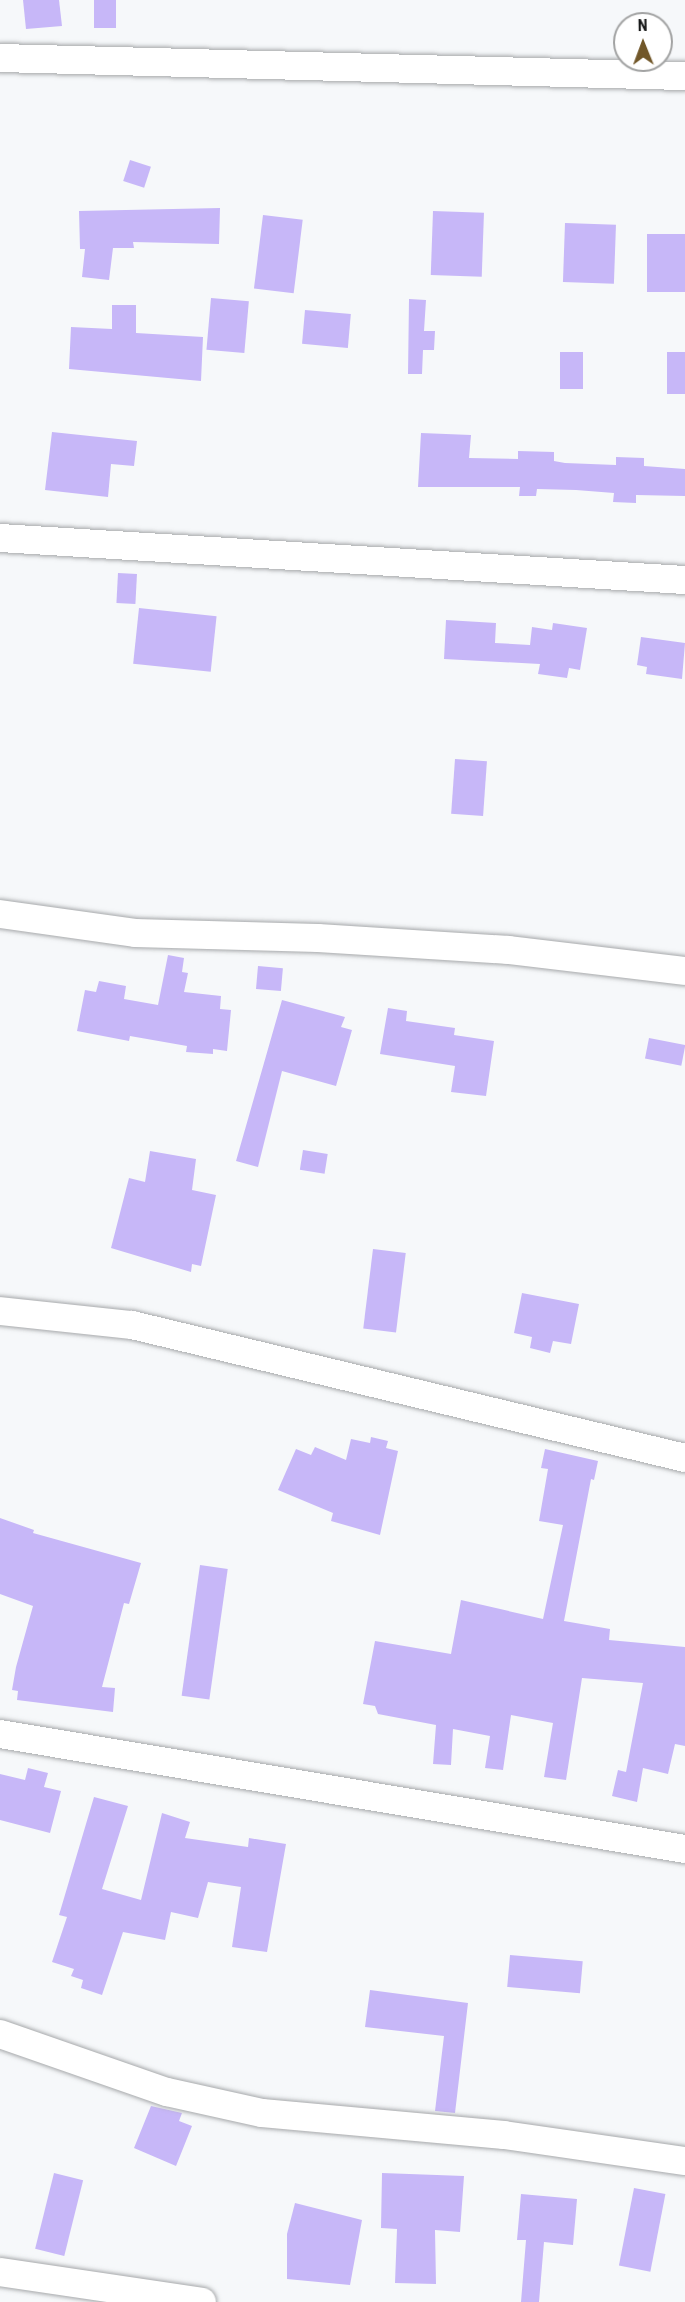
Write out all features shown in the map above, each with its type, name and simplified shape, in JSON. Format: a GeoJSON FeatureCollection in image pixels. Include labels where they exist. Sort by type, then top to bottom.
{"type":"FeatureCollection","features":[{"type":"Feature","properties":{"kind":"street"},"geometry":{"type":"LineString","coordinates":[[0,58],[685,76]]}},
{"type":"Feature","properties":{"kind":"street"},"geometry":{"type":"LineString","coordinates":[[0,538],[685,580]]}},
{"type":"Feature","properties":{"kind":"street"},"geometry":{"type":"LineString","coordinates":[[0,914],[135,933],[318,938],[509,950],[685,970]]}},
{"type":"Feature","properties":{"kind":"street"},"geometry":{"type":"LineString","coordinates":[[0,1311],[132,1326],[685,1458]]}},
{"type":"Feature","properties":{"kind":"street"},"geometry":{"type":"LineString","coordinates":[[0,1734],[685,1848]]}},
{"type":"Feature","properties":{"kind":"street"},"geometry":{"type":"LineString","coordinates":[[0,2034],[167,2092],[262,2113],[504,2135],[685,2162]]}},
{"type":"Feature","properties":{"kind":"street"},"geometry":{"type":"LineString","coordinates":[[0,2272],[202,2302]]}},
{"type":"Feature","properties":{"kind":"building"},"geometry":{"type":"Polygon","coordinates":[[[23,0],[59,0],[62,26],[26,29],[23,0]]]}},
{"type":"Feature","properties":{"kind":"building"},"geometry":{"type":"Polygon","coordinates":[[[94,0],[116,0],[116,28],[94,28],[94,0]]]}},
{"type":"Feature","properties":{"kind":"building"},"geometry":{"type":"Polygon","coordinates":[[[130,160],[151,167],[144,188],[123,181],[130,160]]]}},
{"type":"Feature","properties":{"kind":"building"},"geometry":{"type":"Polygon","coordinates":[[[220,208],[219,244],[133,242],[134,248],[113,248],[109,280],[82,277],[85,249],[80,249],[79,211],[220,208]]]}},
{"type":"Feature","properties":{"kind":"building"},"geometry":{"type":"Polygon","coordinates":[[[433,211],[484,213],[482,277],[431,275],[433,211]]]}},
{"type":"Feature","properties":{"kind":"building"},"geometry":{"type":"Polygon","coordinates":[[[263,215],[303,220],[294,293],[254,288],[263,215]]]}},
{"type":"Feature","properties":{"kind":"building"},"geometry":{"type":"Polygon","coordinates":[[[565,223],[616,225],[614,284],[563,282],[565,223]]]}},
{"type":"Feature","properties":{"kind":"building"},"geometry":{"type":"Polygon","coordinates":[[[647,234],[685,234],[685,292],[647,292],[647,234]]]}},
{"type":"Feature","properties":{"kind":"building"},"geometry":{"type":"Polygon","coordinates":[[[211,298],[249,301],[244,353],[206,350],[211,298]]]}},
{"type":"Feature","properties":{"kind":"building"},"geometry":{"type":"Polygon","coordinates":[[[409,299],[426,300],[424,331],[435,331],[434,350],[423,350],[422,374],[408,374],[409,299]]]}},
{"type":"Feature","properties":{"kind":"building"},"geometry":{"type":"Polygon","coordinates":[[[112,305],[136,305],[136,333],[203,337],[201,381],[69,369],[71,327],[112,329],[112,305]]]}},
{"type":"Feature","properties":{"kind":"building"},"geometry":{"type":"Polygon","coordinates":[[[305,310],[351,314],[348,348],[302,344],[305,310]]]}},
{"type":"Feature","properties":{"kind":"building"},"geometry":{"type":"Polygon","coordinates":[[[560,352],[583,352],[583,389],[560,389],[560,352]]]}},
{"type":"Feature","properties":{"kind":"building"},"geometry":{"type":"Polygon","coordinates":[[[667,352],[685,352],[685,394],[667,394],[667,352]]]}},
{"type":"Feature","properties":{"kind":"building"},"geometry":{"type":"Polygon","coordinates":[[[52,432],[137,441],[134,466],[111,464],[108,497],[45,490],[52,432]]]}},
{"type":"Feature","properties":{"kind":"building"},"geometry":{"type":"Polygon","coordinates":[[[421,433],[471,435],[469,458],[518,459],[518,451],[554,452],[554,461],[616,465],[616,457],[644,458],[644,466],[685,469],[685,496],[636,495],[636,503],[613,502],[614,493],[576,490],[537,489],[536,496],[519,496],[520,487],[418,487],[421,433]]]}},
{"type":"Feature","properties":{"kind":"building"},"geometry":{"type":"Polygon","coordinates":[[[118,573],[137,574],[135,604],[116,603],[118,573]]]}},
{"type":"Feature","properties":{"kind":"building"},"geometry":{"type":"Polygon","coordinates":[[[139,608],[217,616],[211,672],[133,664],[139,608]]]}},
{"type":"Feature","properties":{"kind":"building"},"geometry":{"type":"Polygon","coordinates":[[[446,620],[496,623],[495,643],[530,645],[532,627],[552,630],[553,623],[587,628],[580,670],[569,668],[567,678],[538,674],[540,664],[444,659],[446,620]]]}},
{"type":"Feature","properties":{"kind":"building"},"geometry":{"type":"Polygon","coordinates":[[[641,637],[685,643],[682,679],[646,674],[647,667],[637,665],[641,637]]]}},
{"type":"Feature","properties":{"kind":"building"},"geometry":{"type":"Polygon","coordinates":[[[455,759],[487,761],[483,816],[451,814],[455,759]]]}},
{"type":"Feature","properties":{"kind":"building"},"geometry":{"type":"Polygon","coordinates":[[[168,955],[184,958],[182,972],[188,973],[184,992],[221,996],[220,1009],[231,1010],[227,1051],[213,1049],[213,1054],[186,1052],[187,1046],[130,1036],[129,1041],[77,1031],[85,990],[96,992],[99,981],[126,986],[124,999],[158,1005],[168,955]]]}},
{"type":"Feature","properties":{"kind":"building"},"geometry":{"type":"Polygon","coordinates":[[[258,966],[283,968],[281,991],[256,989],[258,966]]]}},
{"type":"Feature","properties":{"kind":"building"},"geometry":{"type":"Polygon","coordinates":[[[282,1000],[345,1017],[341,1027],[352,1030],[336,1086],[282,1071],[258,1167],[236,1161],[282,1000]]]}},
{"type":"Feature","properties":{"kind":"building"},"geometry":{"type":"Polygon","coordinates":[[[388,1008],[407,1011],[406,1021],[455,1028],[454,1035],[494,1041],[486,1096],[451,1092],[455,1066],[380,1054],[388,1008]]]}},
{"type":"Feature","properties":{"kind":"building"},"geometry":{"type":"Polygon","coordinates":[[[649,1038],[685,1045],[681,1066],[645,1059],[649,1038]]]}},
{"type":"Feature","properties":{"kind":"building"},"geometry":{"type":"Polygon","coordinates":[[[303,1150],[328,1154],[325,1174],[300,1170],[303,1150]]]}},
{"type":"Feature","properties":{"kind":"building"},"geometry":{"type":"Polygon","coordinates":[[[150,1151],[196,1159],[192,1190],[216,1195],[201,1266],[192,1264],[191,1272],[111,1248],[129,1178],[145,1182],[150,1151]]]}},
{"type":"Feature","properties":{"kind":"building"},"geometry":{"type":"Polygon","coordinates":[[[373,1249],[406,1253],[396,1332],[363,1328],[373,1249]]]}},
{"type":"Feature","properties":{"kind":"building"},"geometry":{"type":"Polygon","coordinates":[[[522,1293],[579,1304],[571,1344],[553,1341],[550,1353],[530,1348],[532,1337],[514,1333],[522,1293]]]}},
{"type":"Feature","properties":{"kind":"building"},"geometry":{"type":"Polygon","coordinates":[[[371,1437],[388,1441],[386,1448],[398,1451],[380,1535],[331,1521],[333,1513],[278,1490],[296,1449],[311,1455],[315,1447],[346,1460],[351,1439],[370,1443],[371,1437]]]}},
{"type":"Feature","properties":{"kind":"building"},"geometry":{"type":"Polygon","coordinates":[[[545,1449],[598,1461],[594,1480],[591,1479],[564,1621],[610,1629],[609,1640],[685,1647],[685,1746],[675,1744],[668,1774],[643,1768],[637,1802],[612,1796],[618,1770],[626,1772],[643,1683],[582,1678],[566,1780],[544,1777],[553,1723],[511,1715],[503,1770],[485,1768],[490,1736],[453,1729],[451,1765],[433,1764],[436,1725],[378,1714],[375,1706],[363,1704],[375,1641],[451,1654],[461,1600],[543,1619],[563,1525],[539,1521],[548,1469],[541,1468],[545,1449]]]}},
{"type":"Feature","properties":{"kind":"building"},"geometry":{"type":"Polygon","coordinates":[[[0,1518],[34,1530],[33,1533],[141,1563],[129,1604],[124,1603],[102,1687],[115,1688],[113,1712],[17,1700],[18,1691],[12,1690],[33,1606],[0,1594],[0,1518]]]}},
{"type":"Feature","properties":{"kind":"building"},"geometry":{"type":"Polygon","coordinates":[[[200,1565],[228,1569],[209,1700],[182,1696],[200,1565]]]}},
{"type":"Feature","properties":{"kind":"building"},"geometry":{"type":"Polygon","coordinates":[[[28,1768],[48,1773],[44,1787],[61,1791],[50,1833],[0,1820],[0,1774],[25,1780],[28,1768]]]}},
{"type":"Feature","properties":{"kind":"building"},"geometry":{"type":"Polygon","coordinates":[[[94,1797],[128,1806],[102,1889],[141,1900],[162,1813],[190,1822],[185,1838],[248,1847],[249,1838],[286,1844],[267,1952],[232,1947],[241,1887],[208,1882],[198,1918],[171,1912],[165,1940],[123,1932],[102,1995],[81,1988],[83,1980],[71,1976],[74,1969],[52,1962],[67,1917],[59,1915],[94,1797]]]}},
{"type":"Feature","properties":{"kind":"building"},"geometry":{"type":"Polygon","coordinates":[[[510,1955],[583,1961],[580,1993],[507,1987],[510,1955]]]}},
{"type":"Feature","properties":{"kind":"building"},"geometry":{"type":"Polygon","coordinates":[[[370,1990],[468,2003],[455,2113],[435,2111],[444,2036],[365,2027],[370,1990]]]}},
{"type":"Feature","properties":{"kind":"building"},"geometry":{"type":"Polygon","coordinates":[[[151,2106],[182,2113],[179,2121],[192,2126],[176,2166],[134,2148],[151,2106]]]}},
{"type":"Feature","properties":{"kind":"building"},"geometry":{"type":"Polygon","coordinates":[[[54,2173],[83,2180],[64,2256],[35,2249],[54,2173]]]}},
{"type":"Feature","properties":{"kind":"building"},"geometry":{"type":"Polygon","coordinates":[[[382,2173],[464,2176],[460,2232],[435,2230],[436,2284],[395,2283],[397,2229],[381,2228],[382,2173]]]}},
{"type":"Feature","properties":{"kind":"building"},"geometry":{"type":"Polygon","coordinates":[[[634,2188],[665,2194],[650,2272],[619,2266],[634,2188]]]}},
{"type":"Feature","properties":{"kind":"building"},"geometry":{"type":"Polygon","coordinates":[[[521,2194],[577,2199],[573,2245],[544,2242],[539,2302],[521,2302],[526,2240],[517,2240],[521,2194]]]}},
{"type":"Feature","properties":{"kind":"building"},"geometry":{"type":"Polygon","coordinates":[[[295,2203],[362,2220],[350,2285],[287,2279],[287,2234],[295,2203]]]}}]}
